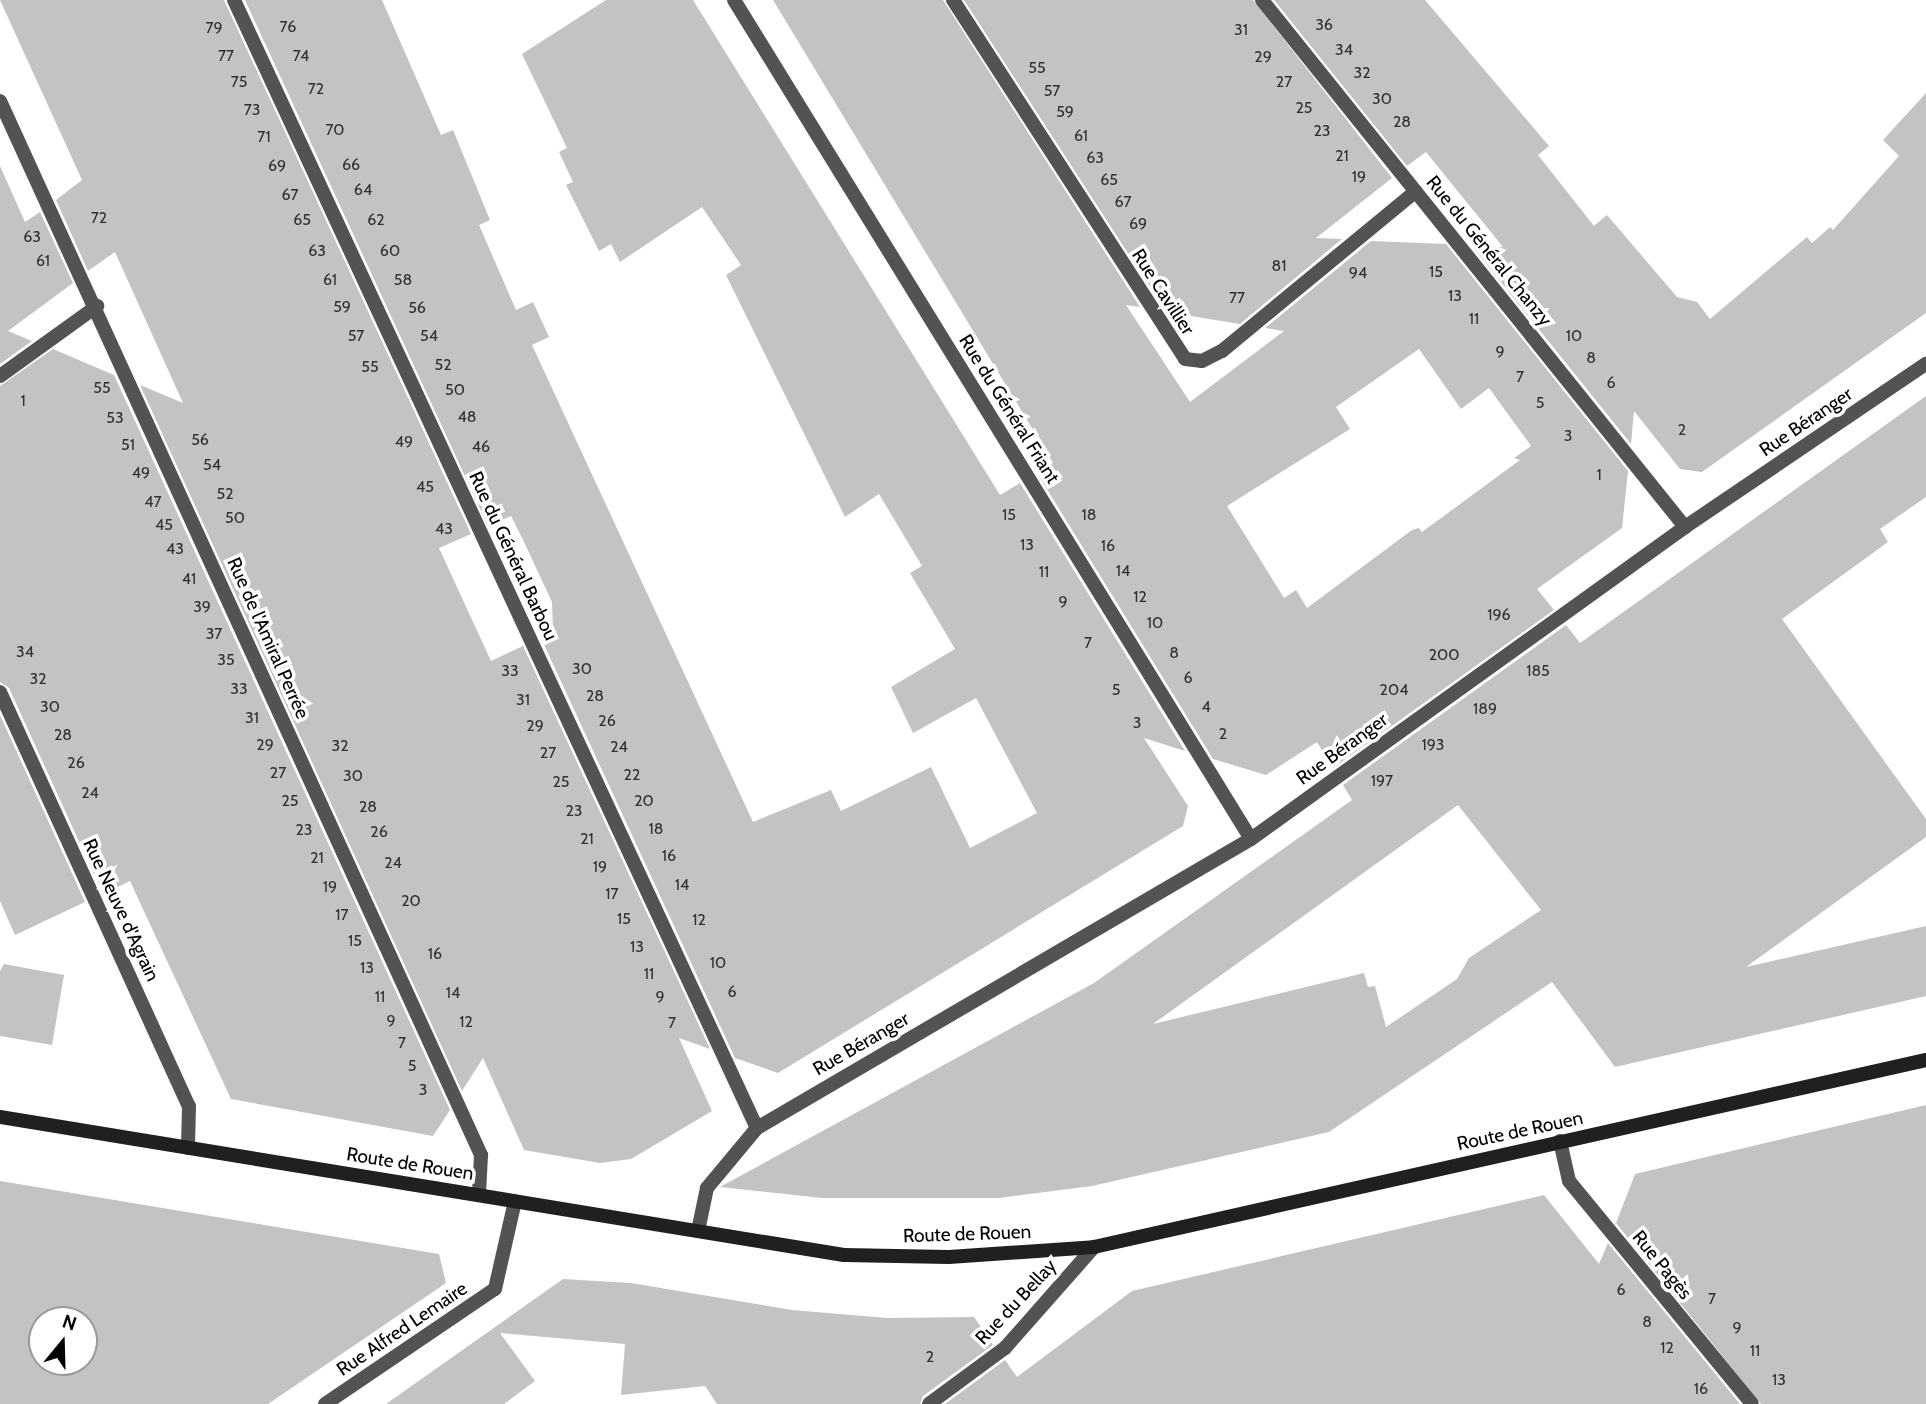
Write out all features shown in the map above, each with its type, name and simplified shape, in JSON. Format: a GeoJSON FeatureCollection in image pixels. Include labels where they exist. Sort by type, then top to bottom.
{"type":"FeatureCollection","features":[{"type":"Feature","properties":{"kind":"main road","name":"Route de Rouen"},"geometry":{"type":"LineString","coordinates":[[0,1117],[844,1255],[949,1257],[1094,1247],[1926,1060]]}},
{"type":"Feature","properties":{"kind":"street","name":"Rue du Général Barbou"},"geometry":{"type":"LineString","coordinates":[[234,0],[757,1128]]}},
{"type":"Feature","properties":{"kind":"street","name":"Rue du Général Friant"},"geometry":{"type":"LineString","coordinates":[[734,0],[1251,839]]}},
{"type":"Feature","properties":{"kind":"street","name":"Rue Cavillier"},"geometry":{"type":"LineString","coordinates":[[953,0],[1185,359],[1202,361],[1222,351],[1416,191]]}},
{"type":"Feature","properties":{"kind":"street","name":"Rue du Général Chanzy"},"geometry":{"type":"LineString","coordinates":[[1262,0],[1685,527]]}},
{"type":"Feature","properties":{"kind":"street","name":"Rue de l'Amiral Perrée"},"geometry":{"type":"LineString","coordinates":[[0,101],[97,306],[481,1155],[479,1195]]}},
{"type":"Feature","properties":{"kind":"street"},"geometry":{"type":"LineString","coordinates":[[0,376],[97,306]]}},
{"type":"Feature","properties":{"kind":"street","name":"Rue Béranger"},"geometry":{"type":"LineString","coordinates":[[698,1231],[707,1188],[757,1128],[1251,839],[1685,527],[1926,364]]}},
{"type":"Feature","properties":{"kind":"street","name":"Rue Neuve d'Agrain"},"geometry":{"type":"LineString","coordinates":[[0,692],[189,1106],[188,1148]]}},
{"type":"Feature","properties":{"kind":"street","name":"Rue Pagès"},"geometry":{"type":"LineString","coordinates":[[1560,1141],[1569,1181],[1752,1404]]}},
{"type":"Feature","properties":{"kind":"street","name":"Rue Alfred Lemaire"},"geometry":{"type":"LineString","coordinates":[[325,1404],[495,1289],[514,1201]]}},
{"type":"Feature","properties":{"kind":"street","name":"Rue du Bellay"},"geometry":{"type":"LineString","coordinates":[[936,1402],[1005,1348],[1094,1247]]}},
{"type":"Feature","properties":{"kind":"building"},"geometry":{"type":"Polygon","coordinates":[[[0,0],[224,0],[471,534],[439,548],[491,661],[523,646],[710,1049],[679,1038],[712,1111],[631,1159],[600,1163],[524,1150],[483,1058],[462,1091],[140,385],[183,403],[115,252],[88,271],[56,200],[82,180],[0,0]]]}},
{"type":"Feature","properties":{"kind":"building"},"geometry":{"type":"Polygon","coordinates":[[[245,0],[382,0],[441,135],[453,130],[490,220],[479,225],[516,310],[533,302],[549,337],[532,345],[753,822],[831,790],[841,811],[931,767],[970,848],[1037,813],[976,698],[913,733],[891,687],[955,649],[910,573],[922,566],[879,494],[845,517],[726,275],[741,265],[702,207],[620,262],[611,244],[599,251],[566,185],[573,182],[559,152],[567,148],[522,54],[606,0],[693,0],[1000,495],[1020,483],[1185,751],[1144,738],[1188,806],[1183,826],[778,1073],[735,1058],[541,638],[553,633],[552,602],[511,516],[488,526],[245,0]]]}},
{"type":"Feature","properties":{"kind":"building"},"geometry":{"type":"Polygon","coordinates":[[[773,0],[943,0],[1140,307],[1126,305],[1190,402],[1284,331],[1265,328],[1371,241],[1446,244],[1628,471],[1622,528],[1537,589],[1554,610],[1333,768],[1317,742],[1266,775],[1213,759],[1037,473],[1053,463],[773,0]],[[1419,349],[1336,407],[1350,429],[1227,506],[1284,598],[1296,590],[1307,608],[1412,530],[1419,528],[1422,532],[1520,460],[1514,458],[1531,446],[1489,388],[1461,409],[1419,349]]]}},
{"type":"Feature","properties":{"kind":"building"},"geometry":{"type":"Polygon","coordinates":[[[964,0],[1253,0],[1392,178],[1316,238],[1342,239],[1240,324],[1166,312],[964,0]]]}},
{"type":"Feature","properties":{"kind":"building"},"geometry":{"type":"Polygon","coordinates":[[[1274,0],[1425,0],[1549,146],[1538,155],[1594,226],[1607,215],[1677,297],[1697,302],[1710,319],[1807,237],[1812,243],[1830,227],[1833,230],[1899,156],[1883,140],[1926,93],[1926,313],[1702,472],[1680,469],[1634,411],[1631,444],[1472,246],[1503,247],[1426,152],[1407,166],[1274,0]]]}},
{"type":"Feature","properties":{"kind":"building"},"geometry":{"type":"Polygon","coordinates":[[[0,166],[25,222],[40,212],[73,283],[8,331],[32,341],[0,364],[0,166]]]}},
{"type":"Feature","properties":{"kind":"building"},"geometry":{"type":"Polygon","coordinates":[[[53,349],[114,375],[450,1110],[433,1136],[231,1099],[130,881],[103,894],[9,688],[0,682],[0,386],[53,349]]]}},
{"type":"Feature","properties":{"kind":"building"},"geometry":{"type":"Polygon","coordinates":[[[1926,396],[1926,497],[1880,529],[1888,542],[1782,619],[1926,819],[1926,837],[1746,967],[1926,926],[1926,996],[1615,1067],[1552,982],[1329,1132],[1092,1186],[999,1198],[822,1198],[720,1187],[1094,983],[1352,800],[1343,785],[1566,625],[1580,643],[1926,396]],[[1458,805],[1153,1024],[1364,973],[1368,987],[1375,986],[1386,1027],[1457,979],[1469,958],[1541,910],[1458,805]]]}},
{"type":"Feature","properties":{"kind":"building"},"geometry":{"type":"Polygon","coordinates":[[[0,715],[85,902],[15,935],[0,901],[0,715]]]}},
{"type":"Feature","properties":{"kind":"building"},"geometry":{"type":"Polygon","coordinates":[[[4,964],[64,975],[52,1045],[0,1036],[0,971],[4,964]]]}},
{"type":"Feature","properties":{"kind":"building"},"geometry":{"type":"Polygon","coordinates":[[[1926,1105],[1926,1404],[1761,1404],[1616,1223],[1635,1174],[1926,1105]]]}},
{"type":"Feature","properties":{"kind":"building"},"geometry":{"type":"Polygon","coordinates":[[[0,1181],[439,1254],[446,1283],[268,1404],[0,1404],[0,1181]]]}},
{"type":"Feature","properties":{"kind":"building"},"geometry":{"type":"Polygon","coordinates":[[[1544,1195],[1599,1264],[1608,1243],[1740,1404],[945,1404],[1005,1360],[1017,1377],[1132,1291],[1544,1195]]]}},
{"type":"Feature","properties":{"kind":"building"},"geometry":{"type":"Polygon","coordinates":[[[563,1279],[631,1283],[792,1310],[887,1318],[974,1317],[993,1345],[923,1396],[920,1404],[717,1404],[705,1386],[621,1395],[625,1344],[500,1333],[535,1381],[504,1404],[386,1404],[563,1279]]]}}]}
